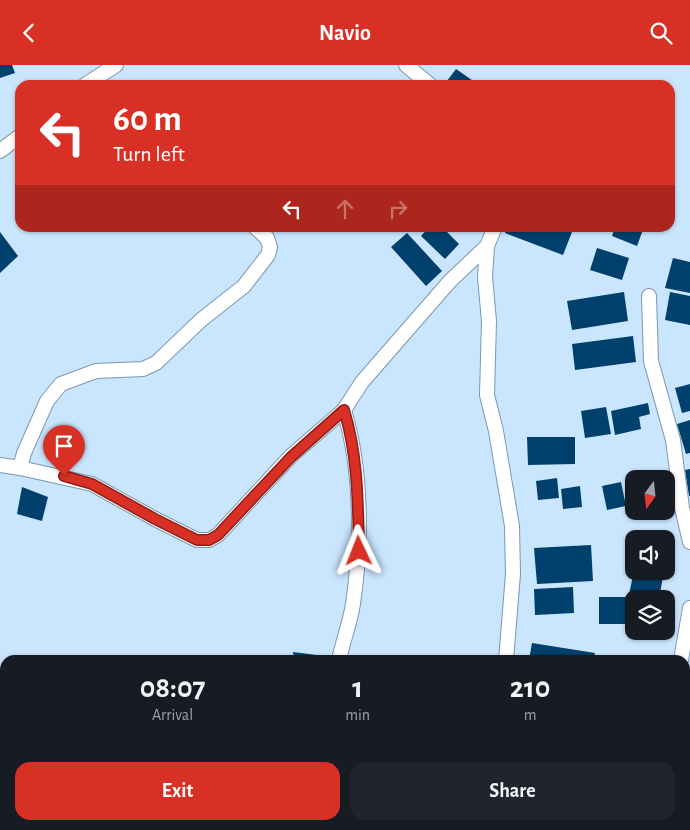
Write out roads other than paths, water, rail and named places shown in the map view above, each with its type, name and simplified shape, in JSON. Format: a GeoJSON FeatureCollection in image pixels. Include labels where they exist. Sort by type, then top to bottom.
{"type":"FeatureCollection","features":[{"type":"Feature","properties":{"kind":"street"},"geometry":{"type":"LineString","coordinates":[[95,80],[116,65]]}},
{"type":"Feature","properties":{"kind":"street"},"geometry":{"type":"LineString","coordinates":[[406,65],[424,80]]}},
{"type":"Feature","properties":{"kind":"street"},"geometry":{"type":"LineString","coordinates":[[0,151],[15,139]]}},
{"type":"Feature","properties":{"kind":"street"},"geometry":{"type":"LineString","coordinates":[[20,468],[24,453],[47,401],[62,385],[96,371],[143,369],[156,363],[201,320],[244,286],[268,255],[270,247],[268,238],[261,232]]}},
{"type":"Feature","properties":{"kind":"street"},"geometry":{"type":"LineString","coordinates":[[493,232],[487,246],[485,277],[489,321],[487,395],[496,431],[512,526],[513,574],[506,655]]}},
{"type":"Feature","properties":{"kind":"street"},"geometry":{"type":"LineString","coordinates":[[0,465],[92,484],[197,540],[209,540],[218,535],[291,457],[344,410],[362,382],[450,281],[487,246]]}},
{"type":"Feature","properties":{"kind":"street"},"geometry":{"type":"LineString","coordinates":[[649,297],[651,361],[672,440],[682,508],[690,543]]}},
{"type":"Feature","properties":{"kind":"street"},"geometry":{"type":"LineString","coordinates":[[340,655],[353,606],[359,551],[357,487],[350,429],[344,410]]}},
{"type":"Feature","properties":{"kind":"street"},"geometry":{"type":"LineString","coordinates":[[682,655],[690,608]]}}]}
